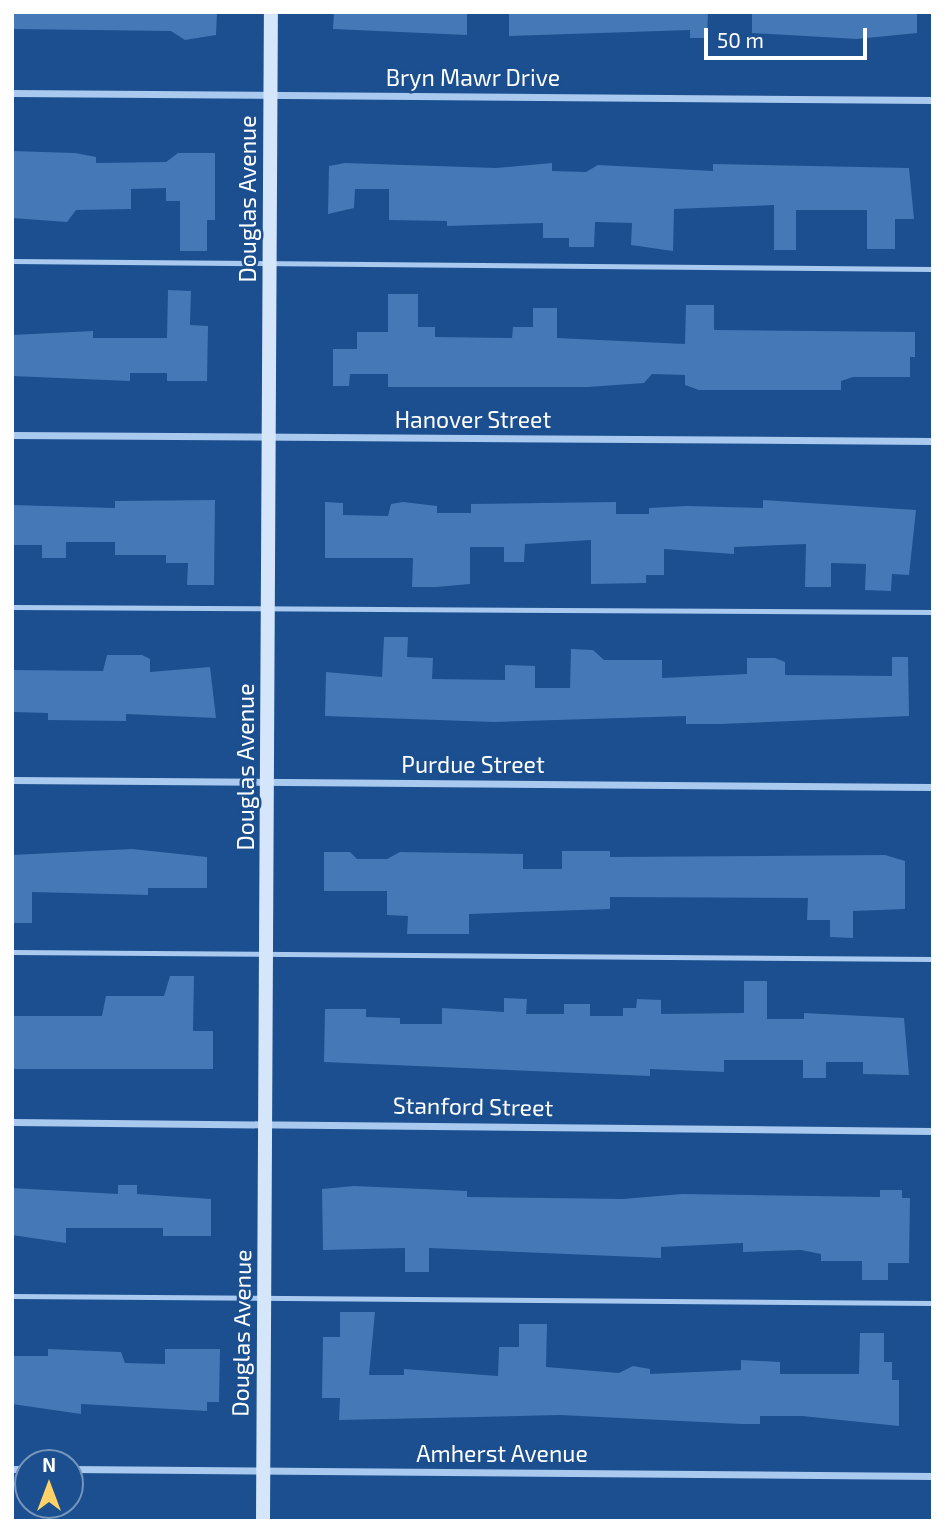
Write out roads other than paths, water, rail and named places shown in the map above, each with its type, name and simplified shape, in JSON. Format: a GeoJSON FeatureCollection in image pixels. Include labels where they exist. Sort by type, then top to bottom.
{"type":"FeatureCollection","features":[{"type":"Feature","properties":{"kind":"street","name":"Douglas Avenue"},"geometry":{"type":"LineString","coordinates":[[262,1521],[268,954],[271,12]]}},
{"type":"Feature","properties":{"kind":"street","name":"Bryn Mawr Drive"},"geometry":{"type":"LineString","coordinates":[[12,93],[933,100]]}},
{"type":"Feature","properties":{"kind":"street","name":"Hanover Street"},"geometry":{"type":"LineString","coordinates":[[12,435],[933,441]]}},
{"type":"Feature","properties":{"kind":"street","name":"Purdue Street"},"geometry":{"type":"LineString","coordinates":[[12,780],[933,787]]}},
{"type":"Feature","properties":{"kind":"street","name":"Stanford Street"},"geometry":{"type":"LineString","coordinates":[[12,1122],[933,1131]]}},
{"type":"Feature","properties":{"kind":"street","name":"Amherst Avenue"},"geometry":{"type":"LineString","coordinates":[[84,1469],[933,1476]]}},
{"type":"Feature","properties":{"kind":"lane"},"geometry":{"type":"LineString","coordinates":[[12,261],[933,269]]}},
{"type":"Feature","properties":{"kind":"lane"},"geometry":{"type":"LineString","coordinates":[[12,607],[933,612]]}},
{"type":"Feature","properties":{"kind":"lane"},"geometry":{"type":"LineString","coordinates":[[12,952],[933,959]]}},
{"type":"Feature","properties":{"kind":"lane"},"geometry":{"type":"LineString","coordinates":[[12,1296],[933,1303]]}}]}
